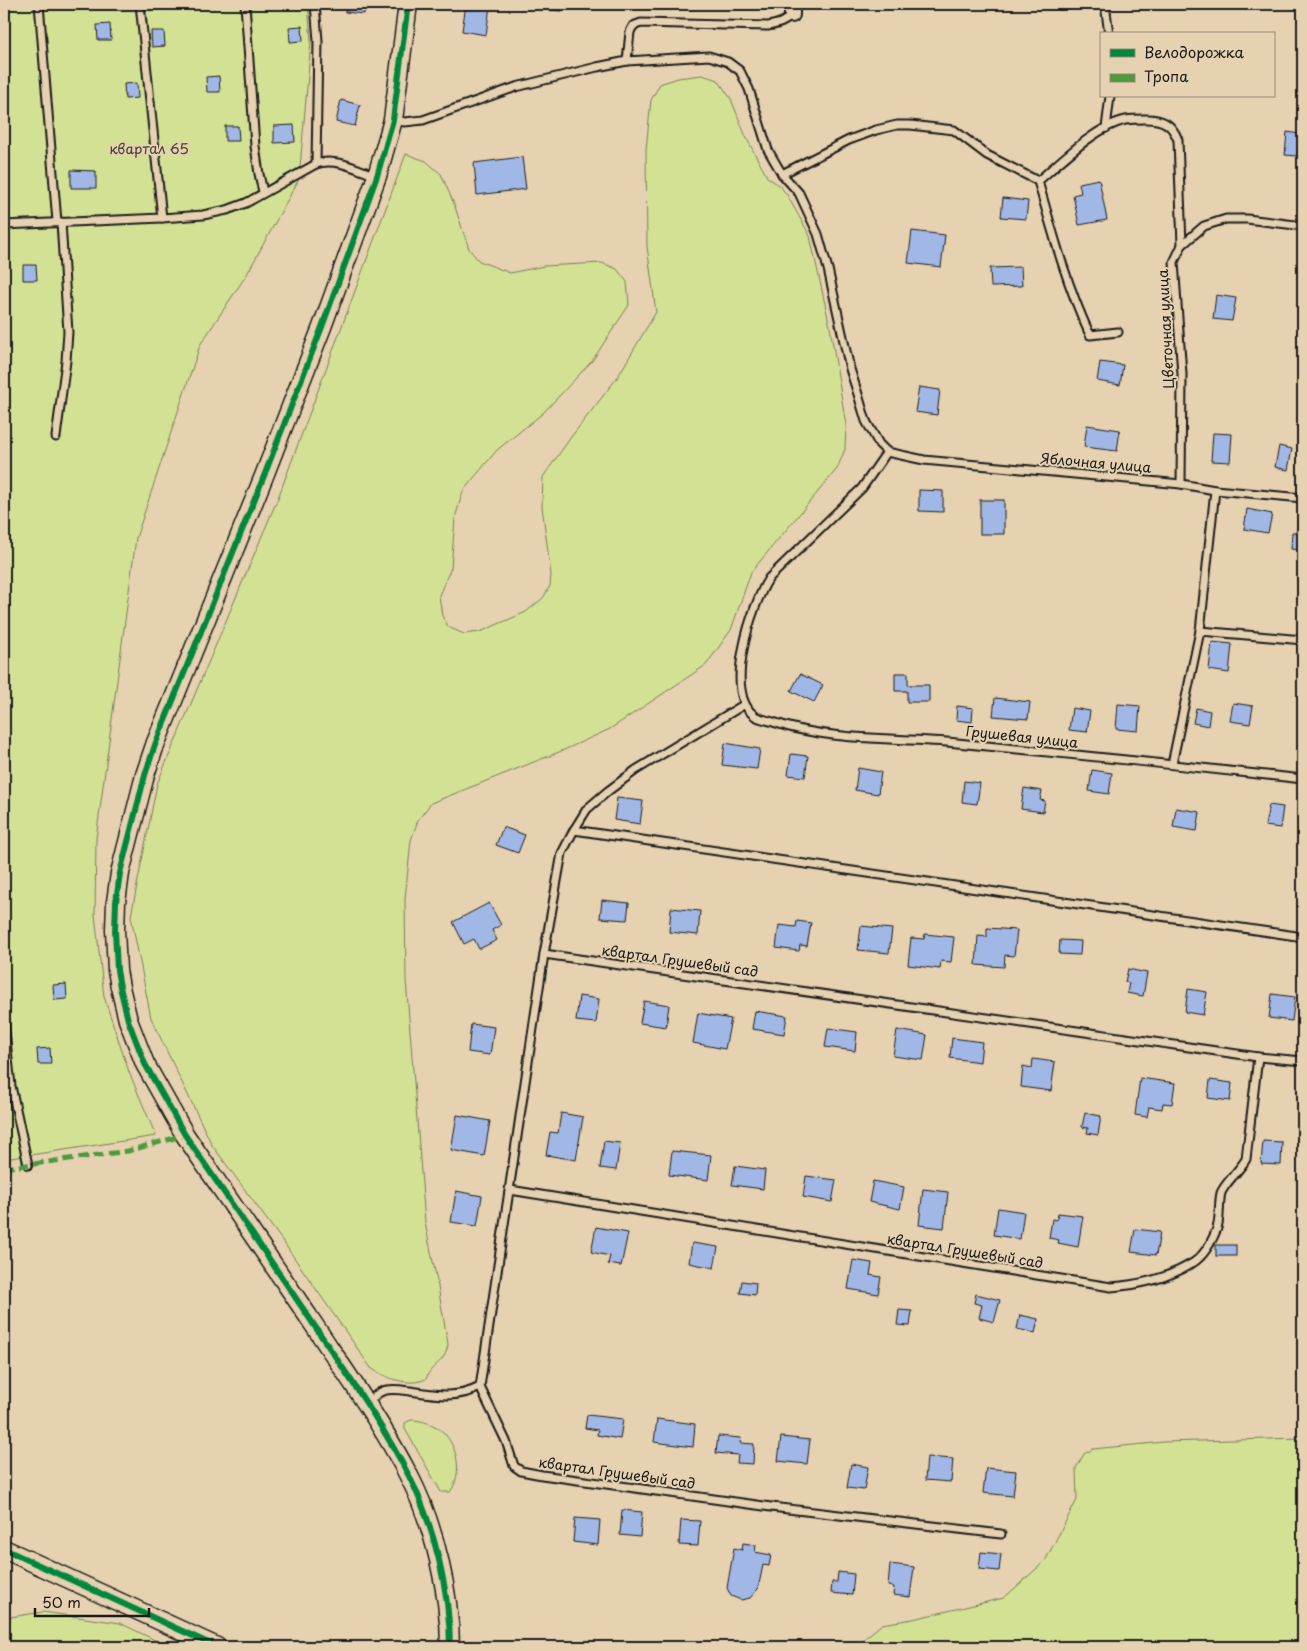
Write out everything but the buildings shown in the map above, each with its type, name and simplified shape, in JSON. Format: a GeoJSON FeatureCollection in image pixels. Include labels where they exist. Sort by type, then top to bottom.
{"type":"FeatureCollection","features":[{"type":"Feature","properties":{"kind":"street"},"geometry":{"type":"LineString","coordinates":[[408,4],[393,120],[377,176],[264,476],[154,745],[120,873],[115,930],[116,961],[120,987],[136,1044],[152,1079],[185,1135],[368,1405],[409,1477],[429,1527],[443,1579],[450,1625],[450,1647]]}},
{"type":"Feature","properties":{"kind":"street"},"geometry":{"type":"LineString","coordinates":[[4,1549],[217,1647]]}},
{"type":"Feature","properties":{"kind":"lane"},"geometry":{"type":"LineString","coordinates":[[39,4],[68,332],[56,436]]}},
{"type":"Feature","properties":{"kind":"lane"},"geometry":{"type":"LineString","coordinates":[[140,4],[162,218]]}},
{"type":"Feature","properties":{"kind":"lane"},"geometry":{"type":"LineString","coordinates":[[245,4],[255,146],[263,192]]}},
{"type":"Feature","properties":{"kind":"lane"},"geometry":{"type":"LineString","coordinates":[[315,4],[318,41],[316,164]]}},
{"type":"Feature","properties":{"kind":"lane"},"geometry":{"type":"LineString","coordinates":[[1105,4],[1109,32]]}},
{"type":"Feature","properties":{"kind":"lane"},"geometry":{"type":"LineString","coordinates":[[627,61],[630,32],[633,26],[641,23],[768,26],[786,21],[792,9]]}},
{"type":"Feature","properties":{"kind":"lane"},"geometry":{"type":"LineString","coordinates":[[368,1405],[375,1395],[382,1391],[392,1390],[456,1396],[469,1393],[480,1387],[544,954],[562,853],[574,830],[587,809],[615,785],[636,770],[745,704],[740,687],[741,666],[746,642],[762,590],[770,578],[862,488],[888,452],[879,444],[866,421],[850,370],[828,269],[818,234],[799,193],[782,174],[768,150],[749,88],[740,71],[728,62],[709,56],[627,61],[516,87],[423,120],[405,122],[393,120]]}},
{"type":"Feature","properties":{"kind":"lane"},"geometry":{"type":"LineString","coordinates":[[1106,128],[1110,98]]}},
{"type":"Feature","properties":{"kind":"lane"},"geometry":{"type":"LineString","coordinates":[[1038,181],[1066,156],[1106,128],[1125,120],[1157,119],[1174,130],[1178,140],[1182,245]]}},
{"type":"Feature","properties":{"kind":"lane"},"geometry":{"type":"LineString","coordinates":[[782,174],[849,140],[876,130],[897,125],[954,130],[987,155],[1038,181],[1057,251],[1075,304],[1090,335],[1118,332]]}},
{"type":"Feature","properties":{"kind":"lane"},"geometry":{"type":"LineString","coordinates":[[4,224],[203,215],[227,210],[246,203],[263,192],[324,161],[333,161],[377,176]]}},
{"type":"Feature","properties":{"kind":"lane"},"geometry":{"type":"LineString","coordinates":[[1182,245],[1204,226],[1226,219],[1303,226]]}},
{"type":"Feature","properties":{"kind":"lane","name":"Цветочная улица"},"geometry":{"type":"LineString","coordinates":[[1181,484],[1182,374],[1174,262],[1182,245]]}},
{"type":"Feature","properties":{"kind":"lane","name":"Яблочная улица"},"geometry":{"type":"LineString","coordinates":[[888,452],[924,460],[1181,484],[1215,490],[1303,498]]}},
{"type":"Feature","properties":{"kind":"lane"},"geometry":{"type":"LineString","coordinates":[[1172,764],[1200,630],[1215,490]]}},
{"type":"Feature","properties":{"kind":"lane"},"geometry":{"type":"LineString","coordinates":[[1200,630],[1303,640]]}},
{"type":"Feature","properties":{"kind":"lane","name":"Грушевая улица"},"geometry":{"type":"LineString","coordinates":[[745,704],[755,716],[783,726],[814,733],[954,742],[1303,779]]}},
{"type":"Feature","properties":{"kind":"lane"},"geometry":{"type":"LineString","coordinates":[[574,830],[1303,936]]}},
{"type":"Feature","properties":{"kind":"lane","name":"квартал Грушевый сад"},"geometry":{"type":"LineString","coordinates":[[544,954],[1258,1057],[1303,1061]]}},
{"type":"Feature","properties":{"kind":"lane"},"geometry":{"type":"LineString","coordinates":[[4,1022],[11,1086],[28,1165]]}},
{"type":"Feature","properties":{"kind":"lane","name":"квартал Грушевый сад"},"geometry":{"type":"LineString","coordinates":[[510,1190],[1111,1287],[1127,1286],[1161,1277],[1192,1264],[1204,1252],[1213,1237],[1217,1230],[1222,1192],[1246,1159],[1258,1057]]}},
{"type":"Feature","properties":{"kind":"lane","name":"квартал Грушевый сад"},"geometry":{"type":"LineString","coordinates":[[480,1387],[506,1441],[514,1466],[521,1471],[542,1476],[771,1507],[1001,1534]]}},
{"type":"Feature","properties":{"kind":"green space","name":"квартал 65"},"geometry":{"type":"Polygon","coordinates":[[[4,4],[308,4],[311,41],[299,179],[247,274],[200,345],[136,538],[96,839],[95,915],[104,997],[129,1072],[156,1136],[4,1159],[4,4]]]}},
{"type":"Feature","properties":{"kind":"green space"},"geometry":{"type":"Polygon","coordinates":[[[702,75],[718,80],[731,99],[746,137],[767,177],[780,186],[787,195],[810,236],[830,327],[846,425],[845,449],[837,469],[751,572],[731,630],[706,665],[610,729],[564,750],[431,803],[418,820],[411,840],[405,899],[406,980],[425,1223],[448,1344],[444,1356],[426,1379],[405,1382],[383,1375],[371,1368],[284,1243],[212,1145],[151,1018],[131,916],[157,784],[278,498],[406,154],[426,161],[441,174],[454,204],[469,249],[479,261],[510,273],[544,266],[602,263],[617,269],[627,282],[629,305],[592,361],[543,413],[497,450],[463,491],[455,518],[451,568],[439,595],[442,616],[448,627],[464,634],[480,632],[526,612],[543,598],[550,586],[551,575],[542,506],[543,477],[571,437],[617,378],[656,312],[647,246],[646,150],[651,100],[660,84],[678,78],[702,75]]]}},
{"type":"Feature","properties":{"kind":"green space"},"geometry":{"type":"Polygon","coordinates":[[[411,1420],[436,1427],[443,1432],[452,1445],[457,1461],[457,1469],[454,1485],[450,1492],[441,1492],[405,1429],[405,1423],[411,1420]]]}},
{"type":"Feature","properties":{"kind":"green space"},"geometry":{"type":"Polygon","coordinates":[[[1303,1438],[1303,1647],[861,1647],[864,1639],[882,1624],[913,1619],[1004,1598],[1045,1561],[1077,1500],[1076,1468],[1084,1454],[1093,1449],[1164,1442],[1303,1438]]]}},
{"type":"Feature","properties":{"kind":"green space"},"geometry":{"type":"Polygon","coordinates":[[[43,1612],[120,1623],[169,1647],[4,1647],[4,1618],[43,1612]]]}},
{"type":"Feature","properties":{"kind":"marked path"},"geometry":{"type":"LineString","coordinates":[[4,1168],[128,1151],[185,1135]]}},
{"type":"Feature","properties":{"kind":"cycle path"},"geometry":{"type":"LineString","coordinates":[[408,4],[393,120],[377,176],[322,327],[264,476],[155,745],[145,775],[120,873],[115,930],[117,970],[120,987],[128,1020],[145,1064],[185,1135],[374,1415],[398,1455],[418,1495],[433,1537],[444,1582],[450,1647]]}},
{"type":"Feature","properties":{"kind":"cycle path"},"geometry":{"type":"LineString","coordinates":[[4,1549],[217,1647]]}}]}
